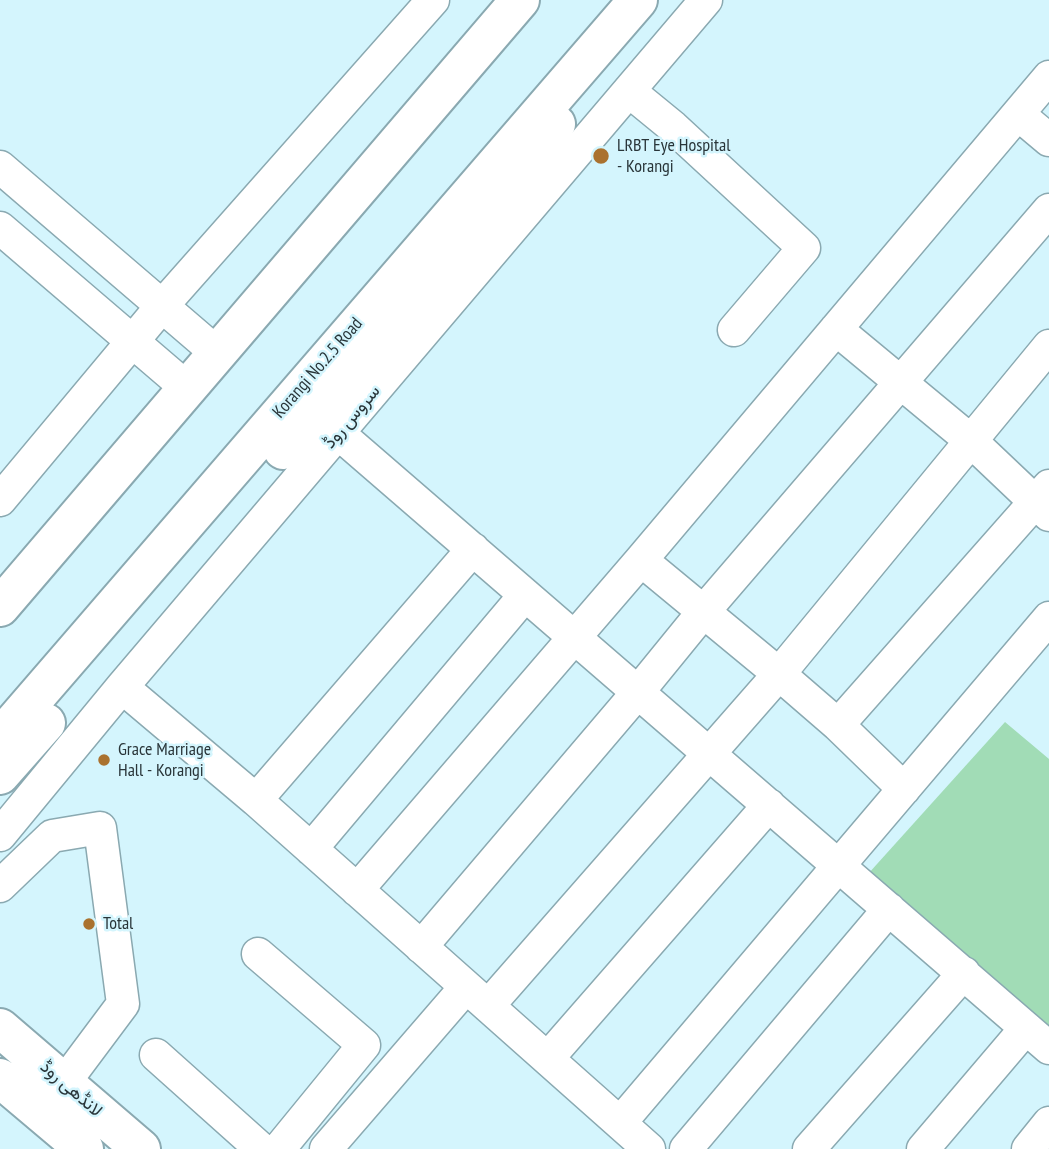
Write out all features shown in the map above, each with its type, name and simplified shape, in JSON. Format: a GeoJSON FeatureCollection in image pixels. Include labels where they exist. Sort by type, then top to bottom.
{"type":"FeatureCollection","features":[{"type":"Feature","properties":{"kind":"main road"},"geometry":{"type":"LineString","coordinates":[[0,607],[520,0]]}},
{"type":"Feature","properties":{"kind":"main road","name":"Korangi No.2.5 Road"},"geometry":{"type":"LineString","coordinates":[[0,738],[638,0]]}},
{"type":"Feature","properties":{"kind":"main road"},"geometry":{"type":"LineString","coordinates":[[0,775],[529,167],[558,120],[578,70]]}},
{"type":"Feature","properties":{"kind":"main road","name":"لانڈھی روڈ"},"geometry":{"type":"LineString","coordinates":[[0,1028],[141,1149]]}},
{"type":"Feature","properties":{"kind":"main road","name":"لانڈھی روڈ"},"geometry":{"type":"LineString","coordinates":[[0,1078],[84,1149]]}},
{"type":"Feature","properties":{"kind":"street"},"geometry":{"type":"LineString","coordinates":[[0,500],[162,306],[433,0]]}},
{"type":"Feature","properties":{"kind":"street","name":"سروس روڈ"},"geometry":{"type":"LineString","coordinates":[[0,835],[122,687],[706,0]]}},
{"type":"Feature","properties":{"kind":"street"},"geometry":{"type":"LineString","coordinates":[[357,890],[1049,77]]}},
{"type":"Feature","properties":{"kind":"street"},"geometry":{"type":"LineString","coordinates":[[629,91],[673,127],[804,248],[734,330]]}},
{"type":"Feature","properties":{"kind":"street"},"geometry":{"type":"LineString","coordinates":[[1018,114],[1049,140]]}},
{"type":"Feature","properties":{"kind":"street"},"geometry":{"type":"LineString","coordinates":[[0,167],[218,355]]}},
{"type":"Feature","properties":{"kind":"street"},"geometry":{"type":"LineString","coordinates":[[421,947],[704,611],[1049,210]]}},
{"type":"Feature","properties":{"kind":"street"},"geometry":{"type":"LineString","coordinates":[[0,228],[188,389]]}},
{"type":"Feature","properties":{"kind":"street"},"geometry":{"type":"LineString","coordinates":[[836,329],[1044,501],[838,725]]}},
{"type":"Feature","properties":{"kind":"street"},"geometry":{"type":"LineString","coordinates":[[326,1149],[710,754],[1049,346]]}},
{"type":"Feature","properties":{"kind":"street"},"geometry":{"type":"LineString","coordinates":[[338,433],[1038,1038],[923,1149]]}},
{"type":"Feature","properties":{"kind":"street"},"geometry":{"type":"LineString","coordinates":[[256,800],[473,549]]}},
{"type":"Feature","properties":{"kind":"street"},"geometry":{"type":"LineString","coordinates":[[641,559],[838,725],[904,789]]}},
{"type":"Feature","properties":{"kind":"street"},"geometry":{"type":"LineString","coordinates":[[311,849],[525,595]]}},
{"type":"Feature","properties":{"kind":"street"},"geometry":{"type":"LineString","coordinates":[[620,1123],[1049,618]]}},
{"type":"Feature","properties":{"kind":"street"},"geometry":{"type":"LineString","coordinates":[[122,687],[256,800],[649,1149]]}},
{"type":"Feature","properties":{"kind":"street"},"geometry":{"type":"LineString","coordinates":[[548,1058],[769,805]]}},
{"type":"Feature","properties":{"kind":"street"},"geometry":{"type":"LineString","coordinates":[[24,806],[52,836]]}},
{"type":"Feature","properties":{"kind":"street"},"geometry":{"type":"LineString","coordinates":[[0,886],[52,836],[100,828],[123,1004],[64,1083]]}},
{"type":"Feature","properties":{"kind":"street"},"geometry":{"type":"LineString","coordinates":[[686,1149],[889,909]]}},
{"type":"Feature","properties":{"kind":"street"},"geometry":{"type":"LineString","coordinates":[[258,954],[364,1045],[279,1149]]}},
{"type":"Feature","properties":{"kind":"street"},"geometry":{"type":"LineString","coordinates":[[809,1149],[964,974]]}},
{"type":"Feature","properties":{"kind":"street"},"geometry":{"type":"LineString","coordinates":[[156,1055],[261,1149]]}},
{"type":"Feature","properties":{"kind":"green space"},"geometry":{"type":"Polygon","coordinates":[[[1005,722],[1049,759],[1049,1028],[868,874],[1005,722]]]}},
{"type":"Feature","properties":{"kind":"place","name":"LRBT Eye Hospital - Korangi"},"geometry":{"type":"Point","coordinates":[601,156]}},
{"type":"Feature","properties":{"kind":"place","name":"Grace Marriage Hall - Korangi"},"geometry":{"type":"Point","coordinates":[104,760]}},
{"type":"Feature","properties":{"kind":"place","name":"Total"},"geometry":{"type":"Point","coordinates":[89,924]}}]}
